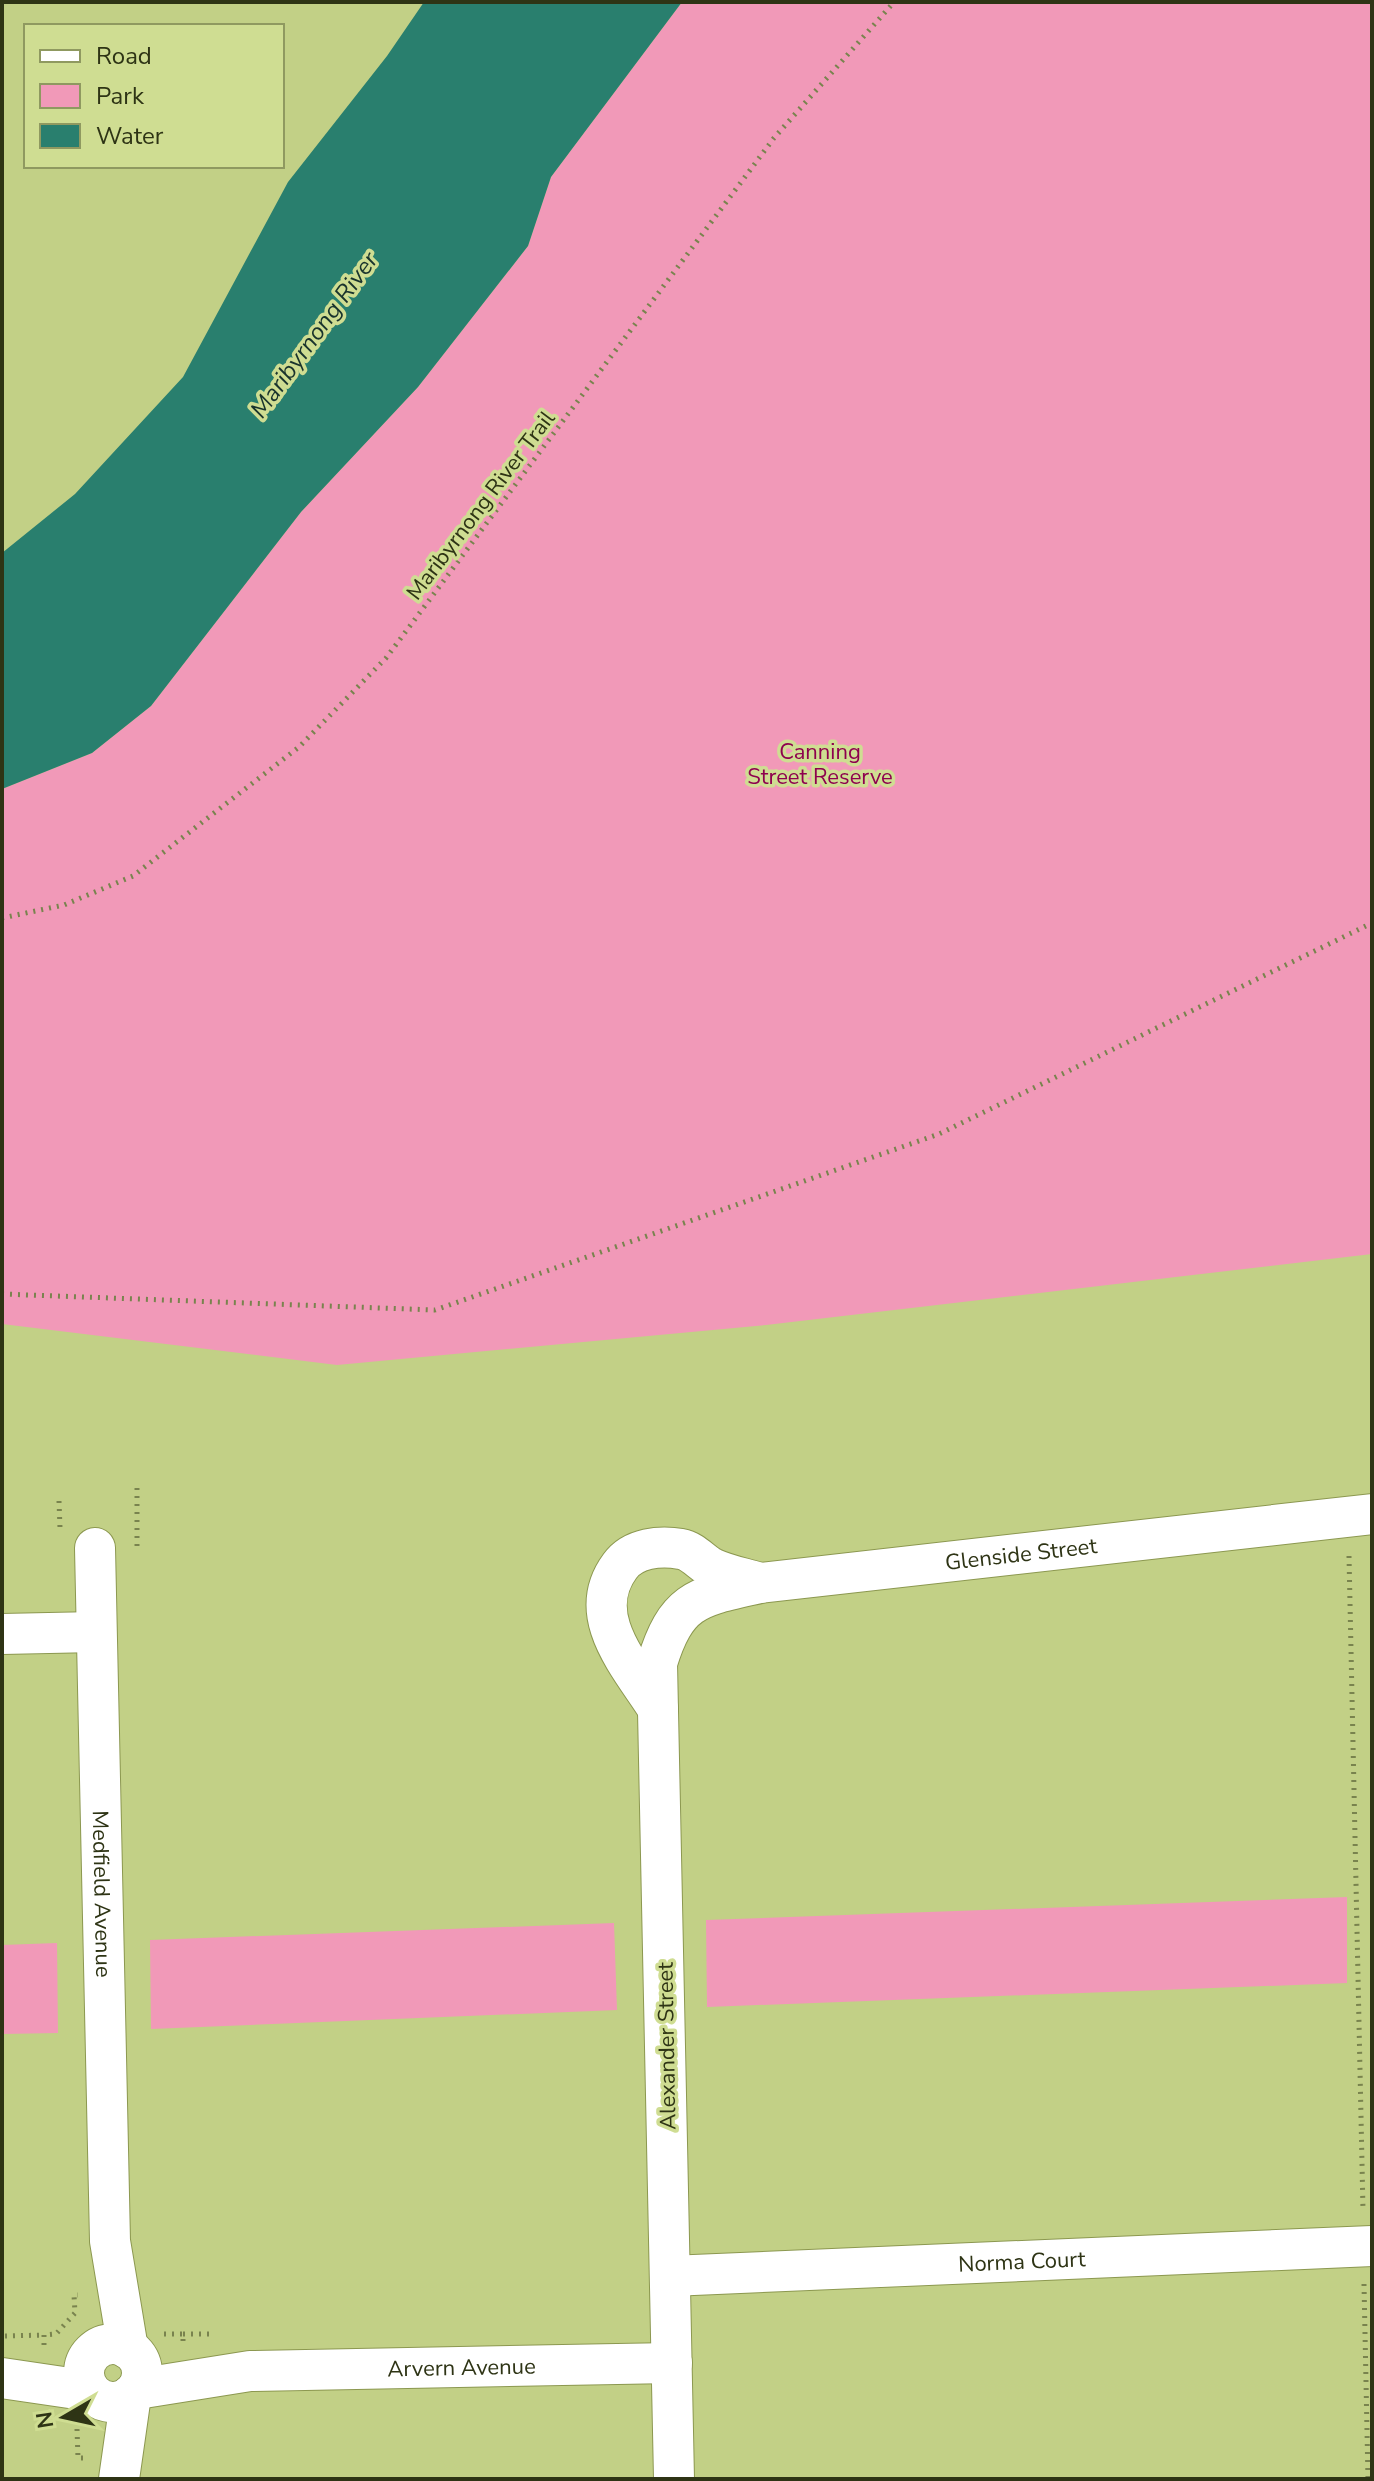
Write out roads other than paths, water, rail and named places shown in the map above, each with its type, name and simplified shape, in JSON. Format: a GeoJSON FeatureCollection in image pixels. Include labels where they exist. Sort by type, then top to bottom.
{"type":"FeatureCollection","features":[{"type":"Feature","properties":{"kind":"street","name":"Glenside Street"},"geometry":{"type":"LineString","coordinates":[[677,1616],[703,1596],[760,1583],[1372,1514]]}},
{"type":"Feature","properties":{"kind":"street"},"geometry":{"type":"LineString","coordinates":[[659,1710],[610,1633],[604,1603],[613,1576],[627,1556],[657,1547],[685,1549],[712,1568],[760,1583]]}},
{"type":"Feature","properties":{"kind":"street","name":"Medfield Avenue"},"geometry":{"type":"LineString","coordinates":[[95,1548],[113,2373],[119,2479]]}},
{"type":"Feature","properties":{"kind":"street","name":"Alexander Street"},"geometry":{"type":"LineString","coordinates":[[674,2479],[657,1663],[677,1616]]}},
{"type":"Feature","properties":{"kind":"street"},"geometry":{"type":"LineString","coordinates":[[2,1634],[96,1632]]}},
{"type":"Feature","properties":{"kind":"street","name":"Norma Court"},"geometry":{"type":"LineString","coordinates":[[670,2276],[1368,2246]]}},
{"type":"Feature","properties":{"kind":"street","name":"Arvern Avenue"},"geometry":{"type":"LineString","coordinates":[[2,2375],[672,2363]]}},
{"type":"Feature","properties":{"kind":"street","name":"Medfield Avenue"},"geometry":{"type":"LineString","coordinates":[[110,2479],[113,2373]]}},
{"type":"Feature","properties":{"kind":"water","name":"Maribyrnong River"},"geometry":{"type":"Polygon","coordinates":[[[424,2],[682,2],[551,177],[528,246],[418,387],[301,512],[151,706],[92,753],[2,789],[2,553],[75,494],[183,377],[288,182],[387,56],[424,2]]]}},
{"type":"Feature","properties":{"kind":"park label","name":"Canning Street Reserve"},"geometry":{"type":"Point","coordinates":[820,764]}}]}
